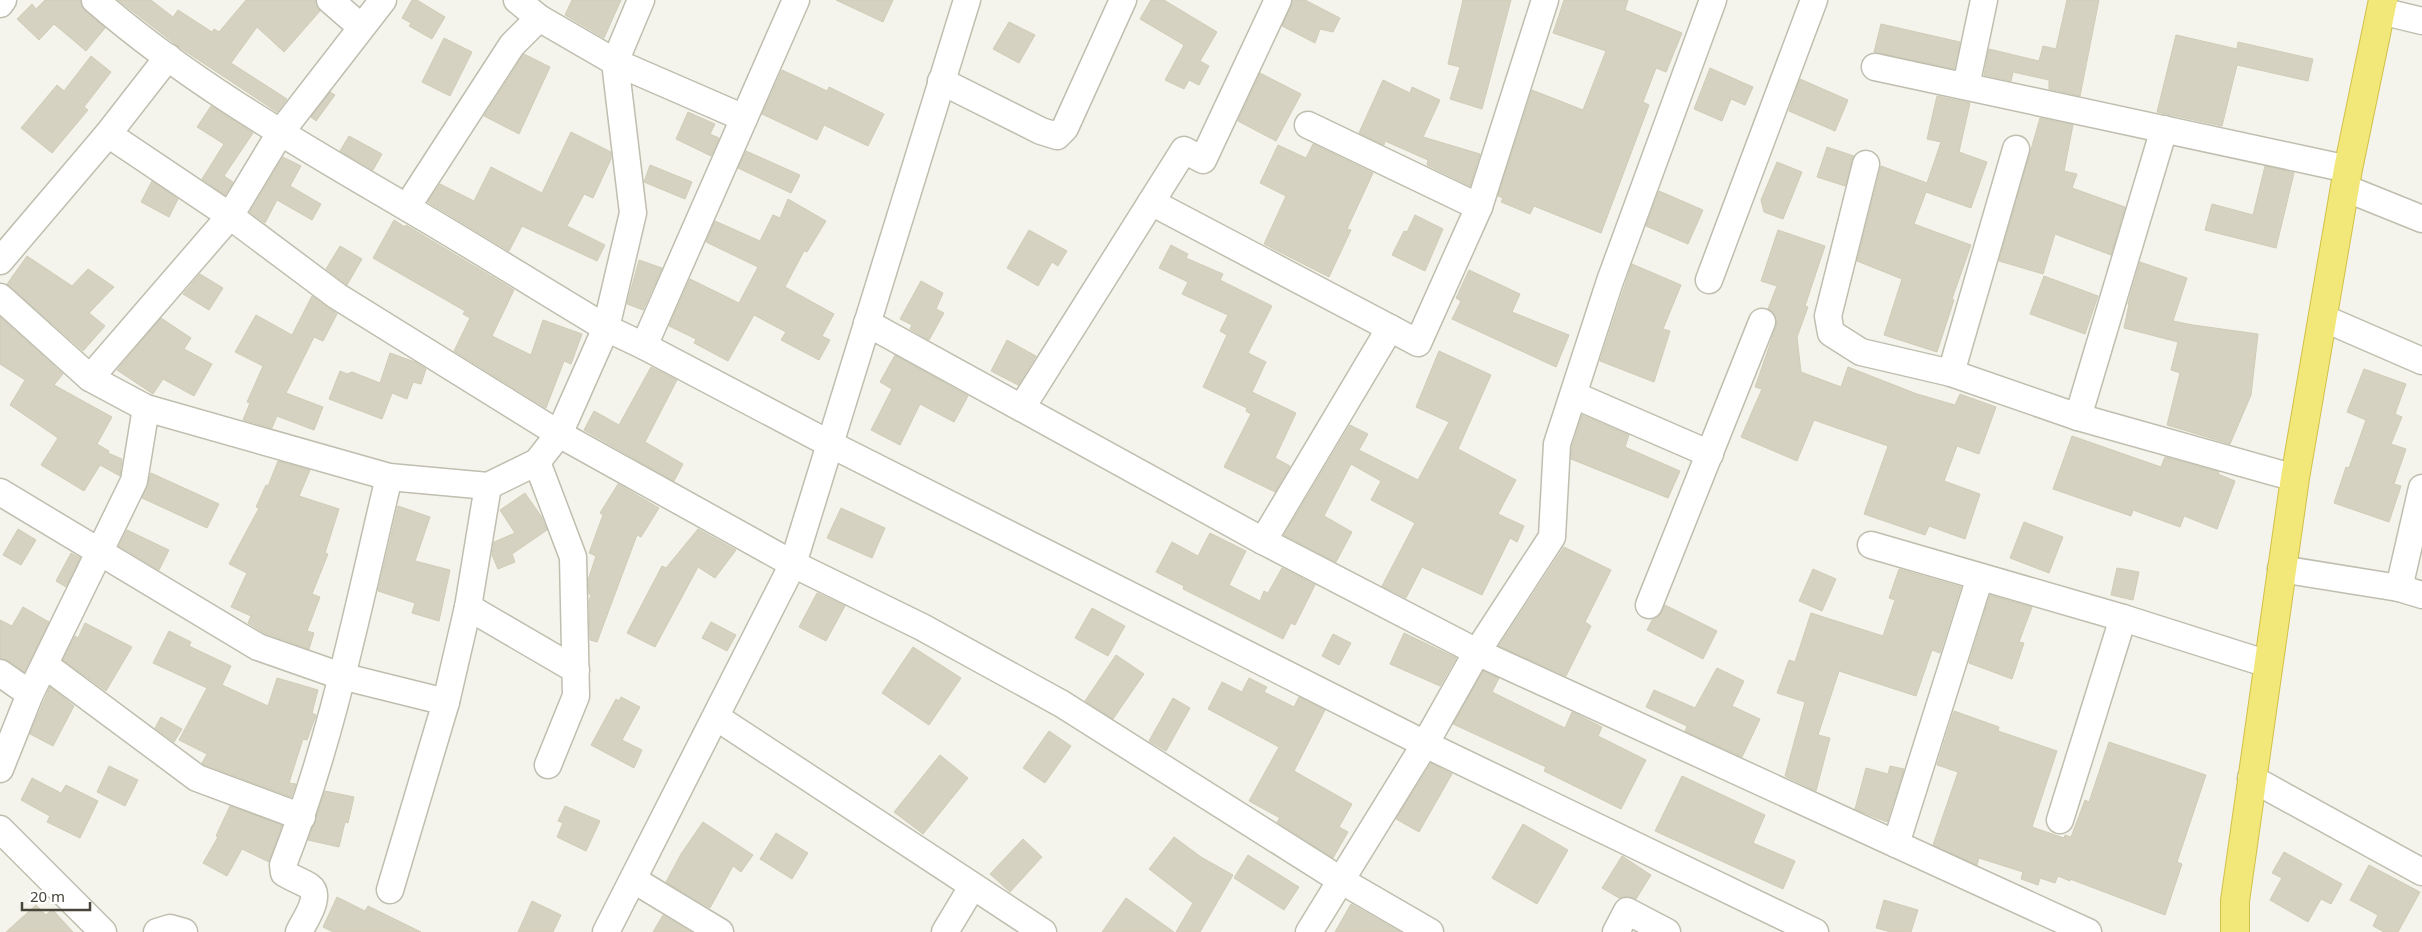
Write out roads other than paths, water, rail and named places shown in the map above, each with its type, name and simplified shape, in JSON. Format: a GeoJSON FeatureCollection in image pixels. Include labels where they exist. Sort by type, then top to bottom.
{"type":"FeatureCollection","features":[{"type":"Feature","properties":{"kind":"highway"},"geometry":{"type":"LineString","coordinates":[[2235,932],[2235,901],[2251,778],[2295,478],[2347,179],[2382,5]]}},
{"type":"Feature","properties":{"kind":"highway"},"geometry":{"type":"LineString","coordinates":[[2222,932],[2235,901]]}},
{"type":"Feature","properties":{"kind":"street"},"geometry":{"type":"LineString","coordinates":[[0,4],[3,0]]}},
{"type":"Feature","properties":{"kind":"street"},"geometry":{"type":"LineString","coordinates":[[95,0],[123,24],[168,57],[280,133],[407,207],[606,328],[830,444],[1425,744],[1815,932]]}},
{"type":"Feature","properties":{"kind":"street"},"geometry":{"type":"LineString","coordinates":[[330,0],[361,26]]}},
{"type":"Feature","properties":{"kind":"street"},"geometry":{"type":"LineString","coordinates":[[90,378],[230,216],[280,133],[383,0]]}},
{"type":"Feature","properties":{"kind":"street"},"geometry":{"type":"LineString","coordinates":[[517,0],[539,18],[615,62],[744,118]]}},
{"type":"Feature","properties":{"kind":"street"},"geometry":{"type":"LineString","coordinates":[[0,297],[90,378],[146,408],[389,477],[488,486],[537,462],[559,434],[606,328],[633,213],[615,62],[642,0]]}},
{"type":"Feature","properties":{"kind":"street"},"geometry":{"type":"LineString","coordinates":[[606,932],[794,564],[967,0]]}},
{"type":"Feature","properties":{"kind":"street"},"geometry":{"type":"LineString","coordinates":[[941,80],[1041,131],[1057,136],[1065,128],[1123,0]]}},
{"type":"Feature","properties":{"kind":"street"},"geometry":{"type":"LineString","coordinates":[[1022,406],[1184,150],[1203,160],[1278,0]]}},
{"type":"Feature","properties":{"kind":"street"},"geometry":{"type":"LineString","coordinates":[[1150,202],[1418,343],[1479,207],[1545,0]]}},
{"type":"Feature","properties":{"kind":"street"},"geometry":{"type":"LineString","coordinates":[[1309,932],[1425,744],[1477,652],[1552,536],[1556,444],[1574,395],[1610,282],[1713,0]]}},
{"type":"Feature","properties":{"kind":"street"},"geometry":{"type":"LineString","coordinates":[[1709,280],[1814,0]]}},
{"type":"Feature","properties":{"kind":"street"},"geometry":{"type":"LineString","coordinates":[[1966,86],[1984,0]]}},
{"type":"Feature","properties":{"kind":"street"},"geometry":{"type":"LineString","coordinates":[[644,346],[744,118],[790,2]]}},
{"type":"Feature","properties":{"kind":"street"},"geometry":{"type":"LineString","coordinates":[[2382,5],[2422,21]]}},
{"type":"Feature","properties":{"kind":"street"},"geometry":{"type":"LineString","coordinates":[[407,207],[512,45],[539,18]]}},
{"type":"Feature","properties":{"kind":"street"},"geometry":{"type":"LineString","coordinates":[[0,261],[108,134],[168,57]]}},
{"type":"Feature","properties":{"kind":"street"},"geometry":{"type":"LineString","coordinates":[[1875,67],[2164,129],[2347,179],[2422,218]]}},
{"type":"Feature","properties":{"kind":"street"},"geometry":{"type":"LineString","coordinates":[[1308,125],[1479,207]]}},
{"type":"Feature","properties":{"kind":"street"},"geometry":{"type":"LineString","coordinates":[[2078,417],[2164,129]]}},
{"type":"Feature","properties":{"kind":"street"},"geometry":{"type":"LineString","coordinates":[[108,134],[230,216],[337,296],[559,434],[794,564],[922,627],[1062,704],[1342,881],[1430,932]]}},
{"type":"Feature","properties":{"kind":"street"},"geometry":{"type":"LineString","coordinates":[[1951,373],[2016,149]]}},
{"type":"Feature","properties":{"kind":"street"},"geometry":{"type":"LineString","coordinates":[[1866,164],[1828,316],[1831,333],[1862,352],[1951,373],[2078,417],[2295,478]]}},
{"type":"Feature","properties":{"kind":"street"},"geometry":{"type":"LineString","coordinates":[[2323,318],[2422,361]]}},
{"type":"Feature","properties":{"kind":"street"},"geometry":{"type":"LineString","coordinates":[[1649,605],[1762,322]]}},
{"type":"Feature","properties":{"kind":"street"},"geometry":{"type":"LineString","coordinates":[[867,323],[1022,406],[1263,541],[1477,652],[2088,932]]}},
{"type":"Feature","properties":{"kind":"street"},"geometry":{"type":"LineString","coordinates":[[1263,541],[1390,328]]}},
{"type":"Feature","properties":{"kind":"street"},"geometry":{"type":"LineString","coordinates":[[1574,395],[1710,454]]}},
{"type":"Feature","properties":{"kind":"street"},"geometry":{"type":"LineString","coordinates":[[0,769],[30,694],[134,481],[146,408]]}},
{"type":"Feature","properties":{"kind":"street"},"geometry":{"type":"LineString","coordinates":[[537,462],[573,557],[576,696],[548,764]]}},
{"type":"Feature","properties":{"kind":"street"},"geometry":{"type":"LineString","coordinates":[[299,932],[314,902],[314,894],[311,887],[284,873],[283,865],[302,817],[341,676],[389,477]]}},
{"type":"Feature","properties":{"kind":"street"},"geometry":{"type":"LineString","coordinates":[[390,890],[446,702],[468,607],[488,486]]}},
{"type":"Feature","properties":{"kind":"street"},"geometry":{"type":"LineString","coordinates":[[2281,568],[2411,592],[2422,488]]}},
{"type":"Feature","properties":{"kind":"street"},"geometry":{"type":"LineString","coordinates":[[0,492],[100,554],[258,647],[341,676],[446,702]]}},
{"type":"Feature","properties":{"kind":"street"},"geometry":{"type":"LineString","coordinates":[[1871,546],[2123,618],[2268,664]]}},
{"type":"Feature","properties":{"kind":"street"},"geometry":{"type":"LineString","coordinates":[[1896,844],[1980,577]]}},
{"type":"Feature","properties":{"kind":"street"},"geometry":{"type":"LineString","coordinates":[[468,607],[576,670]]}},
{"type":"Feature","properties":{"kind":"street"},"geometry":{"type":"LineString","coordinates":[[2060,820],[2123,618]]}},
{"type":"Feature","properties":{"kind":"street"},"geometry":{"type":"LineString","coordinates":[[45,665],[197,778],[302,817]]}},
{"type":"Feature","properties":{"kind":"street"},"geometry":{"type":"LineString","coordinates":[[0,673],[30,694]]}},
{"type":"Feature","properties":{"kind":"street"},"geometry":{"type":"LineString","coordinates":[[716,717],[1043,932]]}},
{"type":"Feature","properties":{"kind":"street"},"geometry":{"type":"LineString","coordinates":[[2251,778],[2422,872]]}},
{"type":"Feature","properties":{"kind":"street"},"geometry":{"type":"LineString","coordinates":[[0,829],[103,932]]}},
{"type":"Feature","properties":{"kind":"street"},"geometry":{"type":"LineString","coordinates":[[634,880],[720,932]]}},
{"type":"Feature","properties":{"kind":"street"},"geometry":{"type":"LineString","coordinates":[[945,932],[972,887]]}},
{"type":"Feature","properties":{"kind":"street"},"geometry":{"type":"LineString","coordinates":[[1616,932],[1627,911],[1667,932]]}},
{"type":"Feature","properties":{"kind":"street"},"geometry":{"type":"LineString","coordinates":[[157,932],[170,928],[184,932]]}}]}
